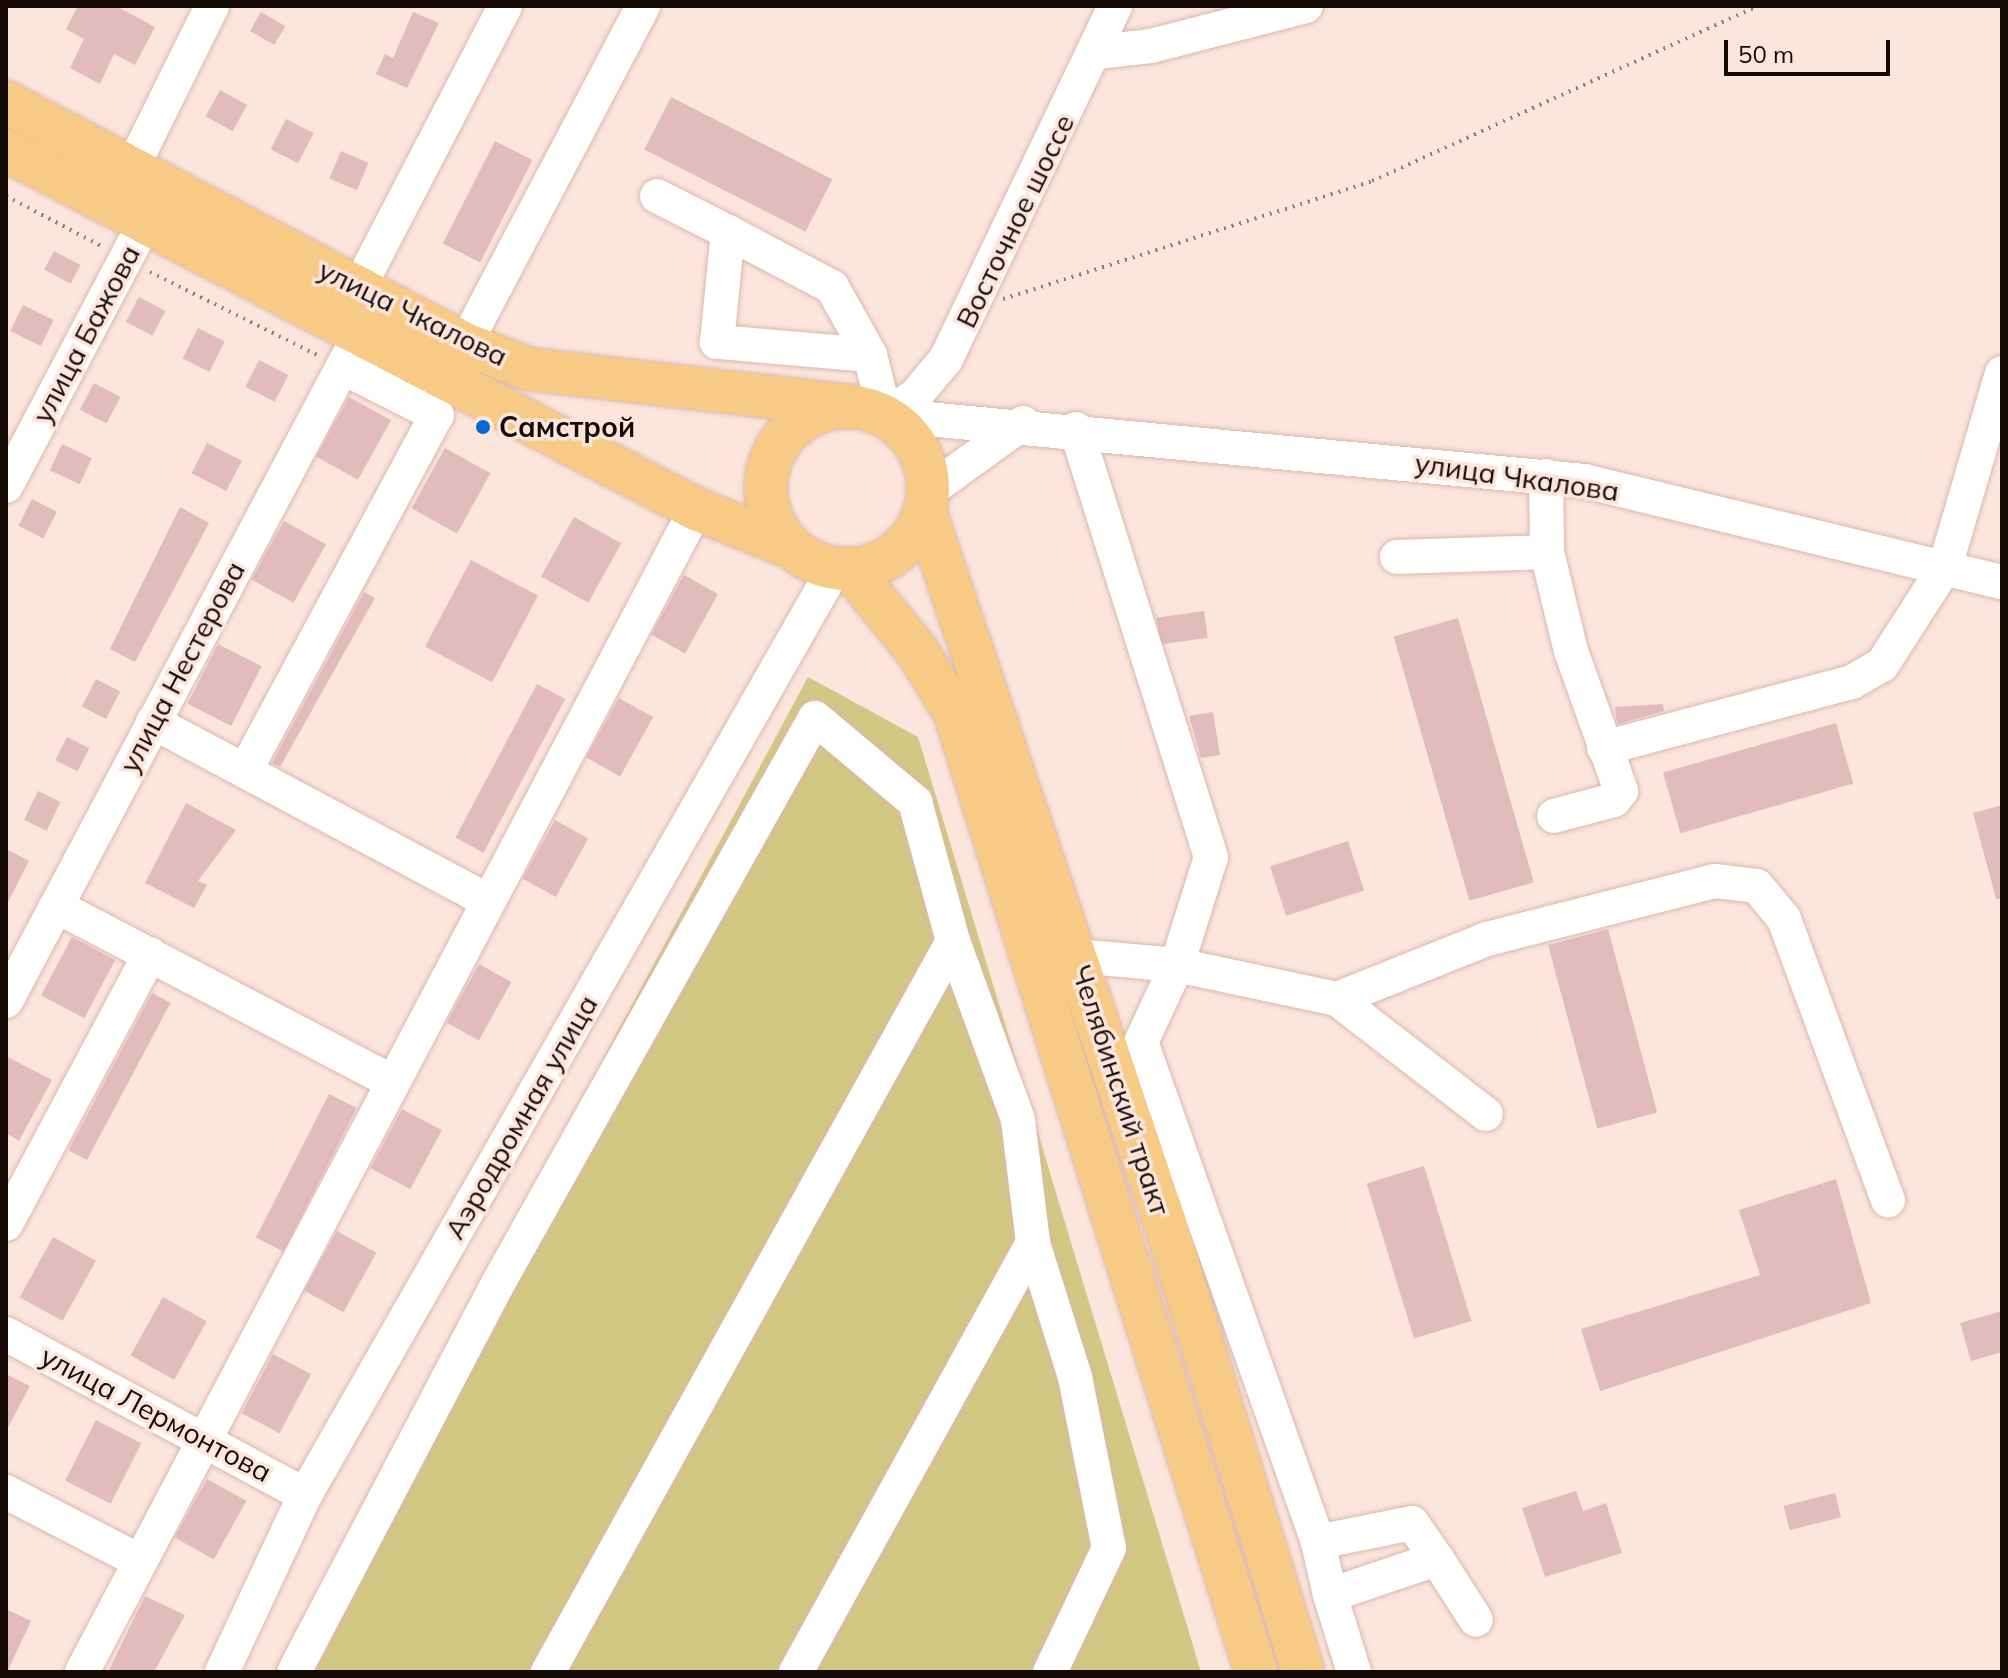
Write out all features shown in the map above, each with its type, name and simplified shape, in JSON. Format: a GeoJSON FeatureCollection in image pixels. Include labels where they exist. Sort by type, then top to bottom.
{"type":"FeatureCollection","features":[{"type":"Feature","properties":{"kind":"main road","name":"улица Чкалова"},"geometry":{"type":"LineString","coordinates":[[6,102],[360,285],[452,380],[556,374],[870,411]]}},
{"type":"Feature","properties":{"kind":"main road","name":"улица Чкалова"},"geometry":{"type":"LineString","coordinates":[[6,150],[135,242],[351,350],[452,380],[696,509],[788,546]]}},
{"type":"Feature","properties":{"kind":"main road"},"geometry":{"type":"LineString","coordinates":[[825,409],[870,411],[909,435],[927,502],[902,549],[843,570],[788,546],[767,509],[767,467],[788,430],[825,409]]}},
{"type":"Feature","properties":{"kind":"main road","name":"Челябинский тракт"},"geometry":{"type":"LineString","coordinates":[[927,502],[1120,1087],[1303,1672]]}},
{"type":"Feature","properties":{"kind":"main road","name":"Челябинский тракт"},"geometry":{"type":"LineString","coordinates":[[843,570],[917,651],[955,713],[1256,1672]]}},
{"type":"Feature","properties":{"kind":"street"},"geometry":{"type":"LineString","coordinates":[[133,166],[212,6]]}},
{"type":"Feature","properties":{"kind":"street"},"geometry":{"type":"LineString","coordinates":[[360,285],[505,6]]}},
{"type":"Feature","properties":{"kind":"street"},"geometry":{"type":"LineString","coordinates":[[245,771],[452,380],[643,6]]}},
{"type":"Feature","properties":{"kind":"street","name":"Восточное шоссе"},"geometry":{"type":"LineString","coordinates":[[870,411],[937,370],[983,291],[1097,52],[1115,6]]}},
{"type":"Feature","properties":{"kind":"street"},"geometry":{"type":"LineString","coordinates":[[1097,52],[1151,46],[1306,6]]}},
{"type":"Feature","properties":{"kind":"street"},"geometry":{"type":"LineString","coordinates":[[657,196],[832,287],[870,355],[870,411]]}},
{"type":"Feature","properties":{"kind":"street"},"geometry":{"type":"LineString","coordinates":[[721,392],[717,342],[728,232]]}},
{"type":"Feature","properties":{"kind":"street","name":"улица Бажова"},"geometry":{"type":"LineString","coordinates":[[6,486],[135,242]]}},
{"type":"Feature","properties":{"kind":"street"},"geometry":{"type":"LineString","coordinates":[[717,342],[870,355]]}},
{"type":"Feature","properties":{"kind":"street","name":"улица Нестерова"},"geometry":{"type":"LineString","coordinates":[[6,1001],[351,350]]}},
{"type":"Feature","properties":{"kind":"street"},"geometry":{"type":"LineString","coordinates":[[1604,748],[1868,676],[1945,567],[2002,373]]}},
{"type":"Feature","properties":{"kind":"street","name":"улица Чкалова"},"geometry":{"type":"LineString","coordinates":[[870,411],[1023,423],[1546,476],[2002,582]]}},
{"type":"Feature","properties":{"kind":"street"},"geometry":{"type":"LineString","coordinates":[[927,502],[1023,423]]}},
{"type":"Feature","properties":{"kind":"street"},"geometry":{"type":"LineString","coordinates":[[1076,429],[1211,857],[1177,965],[1120,1087]]}},
{"type":"Feature","properties":{"kind":"street"},"geometry":{"type":"LineString","coordinates":[[1546,476],[1547,552],[1604,748],[1620,786],[1618,798],[1554,816]]}},
{"type":"Feature","properties":{"kind":"street"},"geometry":{"type":"LineString","coordinates":[[82,1672],[389,1080],[696,509]]}},
{"type":"Feature","properties":{"kind":"street"},"geometry":{"type":"LineString","coordinates":[[1397,557],[1547,552]]}},
{"type":"Feature","properties":{"kind":"street","name":"Аэродромная улица"},"geometry":{"type":"LineString","coordinates":[[222,1672],[305,1495],[843,570]]}},
{"type":"Feature","properties":{"kind":"street"},"geometry":{"type":"LineString","coordinates":[[294,1672],[496,1287],[815,718],[915,802],[953,941],[1018,1120],[1033,1243],[1075,1377],[1109,1548],[1050,1672]]}},
{"type":"Feature","properties":{"kind":"street"},"geometry":{"type":"LineString","coordinates":[[153,722],[485,899]]}},
{"type":"Feature","properties":{"kind":"street"},"geometry":{"type":"LineString","coordinates":[[1337,999],[1487,939],[1715,881],[1757,886],[1784,919],[1888,1200]]}},
{"type":"Feature","properties":{"kind":"street"},"geometry":{"type":"LineString","coordinates":[[56,906],[389,1080]]}},
{"type":"Feature","properties":{"kind":"street"},"geometry":{"type":"LineString","coordinates":[[548,1672],[953,941]]}},
{"type":"Feature","properties":{"kind":"street"},"geometry":{"type":"LineString","coordinates":[[6,1224],[150,954]]}},
{"type":"Feature","properties":{"kind":"street"},"geometry":{"type":"LineString","coordinates":[[1076,956],[1177,965],[1337,999],[1486,1114]]}},
{"type":"Feature","properties":{"kind":"street"},"geometry":{"type":"LineString","coordinates":[[1141,1042],[1318,1542],[1330,1595],[1354,1672]]}},
{"type":"Feature","properties":{"kind":"street"},"geometry":{"type":"LineString","coordinates":[[796,1672],[1033,1243]]}},
{"type":"Feature","properties":{"kind":"street","name":"улица Лермонтова"},"geometry":{"type":"LineString","coordinates":[[6,1334],[305,1495]]}},
{"type":"Feature","properties":{"kind":"street"},"geometry":{"type":"LineString","coordinates":[[6,1492],[139,1561]]}},
{"type":"Feature","properties":{"kind":"street"},"geometry":{"type":"LineString","coordinates":[[1318,1542],[1412,1523],[1476,1620]]}},
{"type":"Feature","properties":{"kind":"street"},"geometry":{"type":"LineString","coordinates":[[1330,1595],[1437,1559]]}},
{"type":"Feature","properties":{"kind":"path"},"geometry":{"type":"LineString","coordinates":[[983,291],[1007,300],[1372,181],[1757,6]]}},
{"type":"Feature","properties":{"kind":"path"},"geometry":{"type":"LineString","coordinates":[[6,196],[135,242],[351,350]]}},
{"type":"Feature","properties":{"kind":"shaded area"},"geometry":{"type":"Polygon","coordinates":[[[808,677],[918,737],[1201,1672],[274,1672],[808,677]]]}},
{"type":"Feature","properties":{"kind":"building"},"geometry":{"type":"Polygon","coordinates":[[[78,6],[116,6],[155,27],[135,65],[114,54],[100,84],[70,68],[84,39],[66,29],[78,6]]]}},
{"type":"Feature","properties":{"kind":"building"},"geometry":{"type":"Polygon","coordinates":[[[261,12],[285,26],[274,45],[250,31],[261,12]]]}},
{"type":"Feature","properties":{"kind":"building"},"geometry":{"type":"Polygon","coordinates":[[[413,12],[439,23],[407,88],[376,74],[385,54],[393,58],[413,12]]]}},
{"type":"Feature","properties":{"kind":"building"},"geometry":{"type":"Polygon","coordinates":[[[220,90],[247,105],[233,131],[205,116],[220,90]]]}},
{"type":"Feature","properties":{"kind":"building"},"geometry":{"type":"Polygon","coordinates":[[[671,97],[832,179],[805,232],[644,150],[671,97]]]}},
{"type":"Feature","properties":{"kind":"building"},"geometry":{"type":"Polygon","coordinates":[[[286,119],[314,133],[298,163],[271,149],[286,119]]]}},
{"type":"Feature","properties":{"kind":"building"},"geometry":{"type":"Polygon","coordinates":[[[495,141],[532,160],[480,263],[443,243],[495,141]]]}},
{"type":"Feature","properties":{"kind":"building"},"geometry":{"type":"Polygon","coordinates":[[[341,151],[369,163],[357,190],[329,179],[341,151]]]}},
{"type":"Feature","properties":{"kind":"building"},"geometry":{"type":"Polygon","coordinates":[[[54,251],[80,265],[71,284],[44,270],[54,251]]]}},
{"type":"Feature","properties":{"kind":"building"},"geometry":{"type":"Polygon","coordinates":[[[139,297],[165,311],[152,336],[126,322],[139,297]]]}},
{"type":"Feature","properties":{"kind":"building"},"geometry":{"type":"Polygon","coordinates":[[[23,305],[54,320],[41,346],[10,331],[23,305]]]}},
{"type":"Feature","properties":{"kind":"building"},"geometry":{"type":"Polygon","coordinates":[[[198,328],[225,342],[209,372],[183,358],[198,328]]]}},
{"type":"Feature","properties":{"kind":"building"},"geometry":{"type":"Polygon","coordinates":[[[259,360],[288,375],[275,402],[245,387],[259,360]]]}},
{"type":"Feature","properties":{"kind":"building"},"geometry":{"type":"Polygon","coordinates":[[[94,383],[120,397],[106,424],[80,409],[94,383]]]}},
{"type":"Feature","properties":{"kind":"building"},"geometry":{"type":"Polygon","coordinates":[[[349,397],[391,420],[358,480],[316,456],[349,397]]]}},
{"type":"Feature","properties":{"kind":"building"},"geometry":{"type":"Polygon","coordinates":[[[207,443],[242,461],[226,491],[192,473],[207,443]]]}},
{"type":"Feature","properties":{"kind":"building"},"geometry":{"type":"Polygon","coordinates":[[[62,444],[92,458],[80,484],[50,470],[62,444]]]}},
{"type":"Feature","properties":{"kind":"building"},"geometry":{"type":"Polygon","coordinates":[[[445,448],[490,473],[457,534],[412,508],[445,448]]]}},
{"type":"Feature","properties":{"kind":"building"},"geometry":{"type":"Polygon","coordinates":[[[32,499],[57,512],[43,538],[18,526],[32,499]]]}},
{"type":"Feature","properties":{"kind":"building"},"geometry":{"type":"Polygon","coordinates":[[[180,507],[209,523],[135,662],[110,649],[180,507]]]}},
{"type":"Feature","properties":{"kind":"building"},"geometry":{"type":"Polygon","coordinates":[[[574,517],[621,543],[588,603],[541,576],[574,517]]]}},
{"type":"Feature","properties":{"kind":"building"},"geometry":{"type":"Polygon","coordinates":[[[284,521],[326,544],[293,603],[252,580],[284,521]]]}},
{"type":"Feature","properties":{"kind":"building"},"geometry":{"type":"Polygon","coordinates":[[[471,560],[538,596],[492,682],[425,647],[471,560]]]}},
{"type":"Feature","properties":{"kind":"building"},"geometry":{"type":"Polygon","coordinates":[[[684,575],[718,594],[685,653],[651,634],[684,575]]]}},
{"type":"Feature","properties":{"kind":"building"},"geometry":{"type":"Polygon","coordinates":[[[364,592],[375,598],[280,767],[272,763],[364,592]]]}},
{"type":"Feature","properties":{"kind":"building"},"geometry":{"type":"Polygon","coordinates":[[[1204,611],[1208,638],[1160,644],[1156,618],[1204,611]]]}},
{"type":"Feature","properties":{"kind":"building"},"geometry":{"type":"Polygon","coordinates":[[[1458,618],[1534,882],[1469,901],[1394,636],[1458,618]]]}},
{"type":"Feature","properties":{"kind":"building"},"geometry":{"type":"Polygon","coordinates":[[[218,644],[262,666],[231,726],[188,704],[218,644]]]}},
{"type":"Feature","properties":{"kind":"building"},"geometry":{"type":"Polygon","coordinates":[[[96,679],[120,691],[106,719],[82,707],[96,679]]]}},
{"type":"Feature","properties":{"kind":"building"},"geometry":{"type":"Polygon","coordinates":[[[537,684],[565,699],[484,853],[455,838],[537,684]]]}},
{"type":"Feature","properties":{"kind":"building"},"geometry":{"type":"Polygon","coordinates":[[[619,698],[653,717],[620,776],[586,757],[619,698]]]}},
{"type":"Feature","properties":{"kind":"building"},"geometry":{"type":"Polygon","coordinates":[[[1663,704],[1664,711],[1618,724],[1615,707],[1663,704]]]}},
{"type":"Feature","properties":{"kind":"building"},"geometry":{"type":"Polygon","coordinates":[[[1213,712],[1220,755],[1201,758],[1189,716],[1213,712]]]}},
{"type":"Feature","properties":{"kind":"building"},"geometry":{"type":"Polygon","coordinates":[[[1836,723],[1853,784],[1680,833],[1663,773],[1836,723]]]}},
{"type":"Feature","properties":{"kind":"building"},"geometry":{"type":"Polygon","coordinates":[[[67,737],[89,748],[77,772],[55,760],[67,737]]]}},
{"type":"Feature","properties":{"kind":"building"},"geometry":{"type":"Polygon","coordinates":[[[38,791],[60,802],[46,831],[24,820],[38,791]]]}},
{"type":"Feature","properties":{"kind":"building"},"geometry":{"type":"Polygon","coordinates":[[[186,803],[236,830],[198,881],[207,885],[194,908],[145,883],[186,803]]]}},
{"type":"Feature","properties":{"kind":"building"},"geometry":{"type":"Polygon","coordinates":[[[2002,805],[2002,899],[1996,899],[1973,813],[2002,805]]]}},
{"type":"Feature","properties":{"kind":"building"},"geometry":{"type":"Polygon","coordinates":[[[555,820],[588,838],[556,897],[523,879],[555,820]]]}},
{"type":"Feature","properties":{"kind":"building"},"geometry":{"type":"Polygon","coordinates":[[[1348,841],[1364,890],[1286,916],[1270,866],[1348,841]]]}},
{"type":"Feature","properties":{"kind":"building"},"geometry":{"type":"Polygon","coordinates":[[[6,849],[29,861],[6,906],[6,849]]]}},
{"type":"Feature","properties":{"kind":"building"},"geometry":{"type":"Polygon","coordinates":[[[1608,929],[1657,1113],[1597,1129],[1548,945],[1608,929]]]}},
{"type":"Feature","properties":{"kind":"building"},"geometry":{"type":"Polygon","coordinates":[[[72,937],[115,960],[84,1018],[41,995],[72,937]]]}},
{"type":"Feature","properties":{"kind":"building"},"geometry":{"type":"Polygon","coordinates":[[[479,964],[511,982],[479,1041],[447,1023],[479,964]]]}},
{"type":"Feature","properties":{"kind":"building"},"geometry":{"type":"Polygon","coordinates":[[[152,993],[171,1003],[87,1160],[68,1150],[152,993]]]}},
{"type":"Feature","properties":{"kind":"building"},"geometry":{"type":"Polygon","coordinates":[[[6,1056],[52,1080],[19,1141],[6,1133],[6,1056]]]}},
{"type":"Feature","properties":{"kind":"building"},"geometry":{"type":"Polygon","coordinates":[[[329,1094],[357,1108],[284,1252],[256,1237],[329,1094]]]}},
{"type":"Feature","properties":{"kind":"building"},"geometry":{"type":"Polygon","coordinates":[[[402,1109],[442,1130],[410,1189],[371,1168],[402,1109]]]}},
{"type":"Feature","properties":{"kind":"building"},"geometry":{"type":"Polygon","coordinates":[[[1424,1166],[1471,1321],[1414,1338],[1367,1184],[1424,1166]]]}},
{"type":"Feature","properties":{"kind":"building"},"geometry":{"type":"Polygon","coordinates":[[[1836,1179],[1871,1303],[1600,1391],[1581,1329],[1760,1275],[1739,1210],[1836,1179]]]}},
{"type":"Feature","properties":{"kind":"building"},"geometry":{"type":"Polygon","coordinates":[[[337,1231],[376,1253],[343,1312],[304,1290],[337,1231]]]}},
{"type":"Feature","properties":{"kind":"building"},"geometry":{"type":"Polygon","coordinates":[[[53,1237],[96,1261],[62,1321],[20,1297],[53,1237]]]}},
{"type":"Feature","properties":{"kind":"building"},"geometry":{"type":"Polygon","coordinates":[[[163,1297],[207,1321],[174,1380],[131,1356],[163,1297]]]}},
{"type":"Feature","properties":{"kind":"building"},"geometry":{"type":"Polygon","coordinates":[[[2002,1311],[2002,1352],[1971,1361],[1960,1323],[2002,1311]]]}},
{"type":"Feature","properties":{"kind":"building"},"geometry":{"type":"Polygon","coordinates":[[[273,1354],[311,1374],[280,1433],[242,1413],[273,1354]]]}},
{"type":"Feature","properties":{"kind":"building"},"geometry":{"type":"Polygon","coordinates":[[[6,1374],[30,1386],[6,1431],[6,1374]]]}},
{"type":"Feature","properties":{"kind":"building"},"geometry":{"type":"Polygon","coordinates":[[[96,1420],[141,1443],[111,1504],[65,1481],[96,1420]]]}},
{"type":"Feature","properties":{"kind":"building"},"geometry":{"type":"Polygon","coordinates":[[[207,1479],[246,1501],[214,1559],[175,1538],[207,1479]]]}},
{"type":"Feature","properties":{"kind":"building"},"geometry":{"type":"Polygon","coordinates":[[[1576,1491],[1583,1511],[1606,1503],[1622,1553],[1545,1577],[1522,1508],[1576,1491]]]}},
{"type":"Feature","properties":{"kind":"building"},"geometry":{"type":"Polygon","coordinates":[[[1835,1493],[1841,1517],[1790,1530],[1784,1506],[1835,1493]]]}},
{"type":"Feature","properties":{"kind":"building"},"geometry":{"type":"Polygon","coordinates":[[[145,1596],[185,1615],[154,1672],[108,1672],[145,1596]]]}},
{"type":"Feature","properties":{"kind":"building"},"geometry":{"type":"Polygon","coordinates":[[[6,1609],[31,1621],[7,1672],[6,1672],[6,1609]]]}},
{"type":"Feature","properties":{"kind":"place","name":"Самстрой"},"geometry":{"type":"Point","coordinates":[483,427]}}]}
